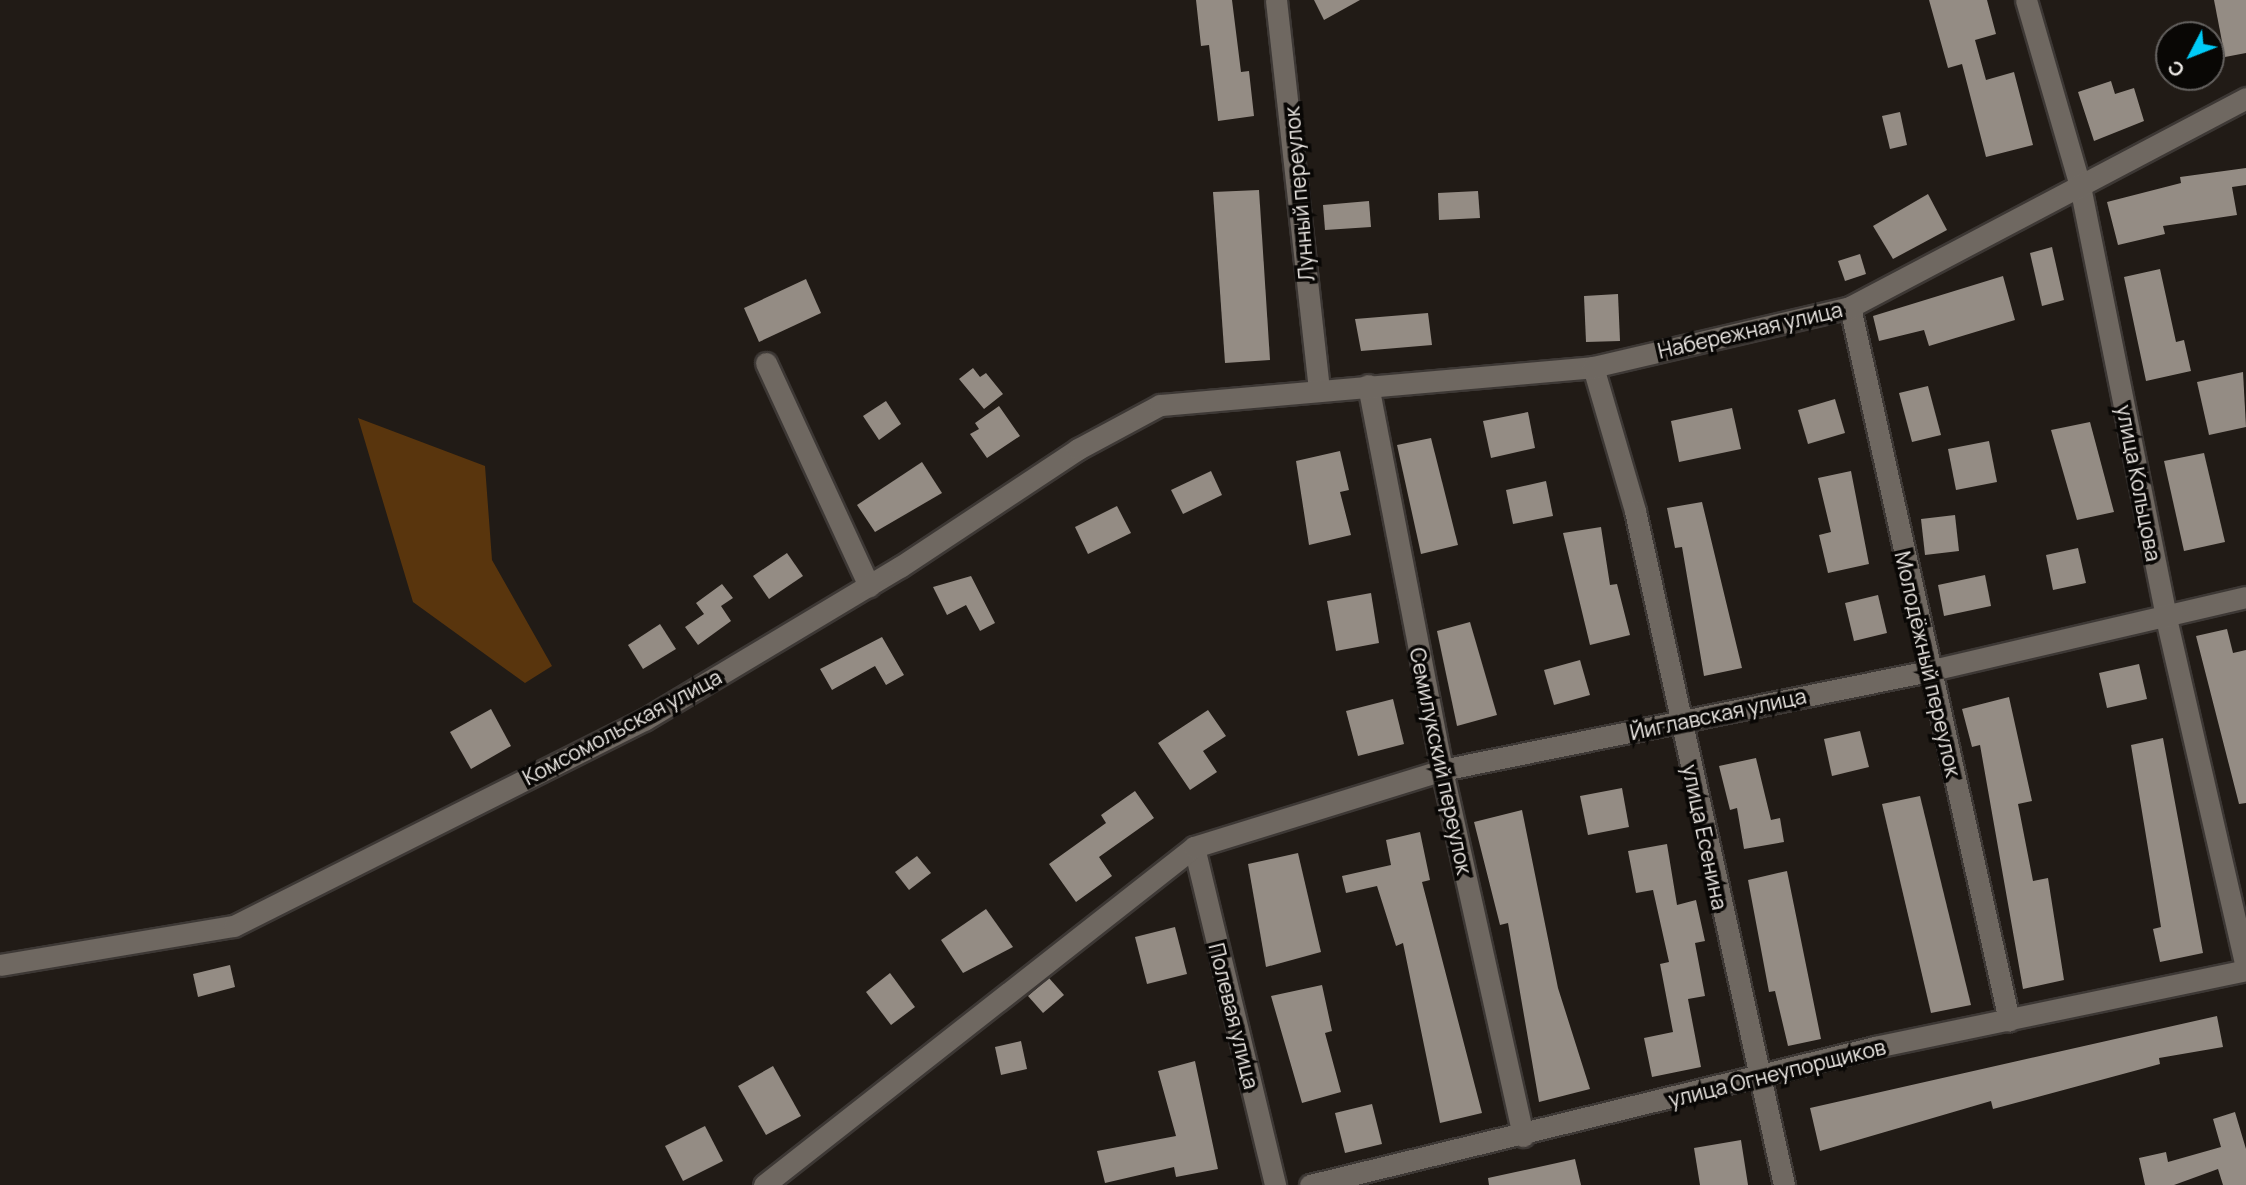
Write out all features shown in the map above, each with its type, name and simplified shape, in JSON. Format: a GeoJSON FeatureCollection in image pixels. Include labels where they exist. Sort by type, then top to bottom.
{"type":"FeatureCollection","features":[{"type":"Feature","properties":{"kind":"street","name":"Лунный переулок"},"geometry":{"type":"LineString","coordinates":[[1276,0],[1319,388]]}},
{"type":"Feature","properties":{"kind":"street","name":"улица Кольцова"},"geometry":{"type":"LineString","coordinates":[[2026,0],[2080,186],[2166,618],[2246,968]]}},
{"type":"Feature","properties":{"kind":"street","name":"Набережная улица"},"geometry":{"type":"LineString","coordinates":[[1206,406],[1319,388],[1593,367],[1850,307],[2246,98]]}},
{"type":"Feature","properties":{"kind":"street","name":"Молодёжный переулок"},"geometry":{"type":"LineString","coordinates":[[1850,307],[1928,671],[2009,1020]]}},
{"type":"Feature","properties":{"kind":"street"},"geometry":{"type":"LineString","coordinates":[[766,363],[869,586]]}},
{"type":"Feature","properties":{"kind":"street","name":"улица Есенина"},"geometry":{"type":"LineString","coordinates":[[1593,367],[1620,448],[1758,1079],[1784,1185]]}},
{"type":"Feature","properties":{"kind":"street","name":"Семилукский переулок"},"geometry":{"type":"LineString","coordinates":[[1368,385],[1442,770],[1523,1136]]}},
{"type":"Feature","properties":{"kind":"street","name":"Комсомольская улица"},"geometry":{"type":"LineString","coordinates":[[0,965],[234,926],[643,720],[869,586],[1136,415],[1160,405],[1206,406]]}},
{"type":"Feature","properties":{"kind":"street","name":"Йиглавская улица"},"geometry":{"type":"LineString","coordinates":[[1194,847],[1442,770],[1928,671],[2166,618],[2246,597]]}},
{"type":"Feature","properties":{"kind":"street"},"geometry":{"type":"LineString","coordinates":[[764,1185],[1194,847]]}},
{"type":"Feature","properties":{"kind":"street","name":"Полевая улица"},"geometry":{"type":"LineString","coordinates":[[1194,847],[1275,1185]]}},
{"type":"Feature","properties":{"kind":"street","name":"улица Огнеупорщиков"},"geometry":{"type":"LineString","coordinates":[[1310,1185],[2009,1020],[2246,968]]}},
{"type":"Feature","properties":{"kind":"shaded area"},"geometry":{"type":"Polygon","coordinates":[[[358,418],[485,466],[492,560],[552,666],[525,683],[413,602],[358,418]]]}},
{"type":"Feature","properties":{"kind":"building"},"geometry":{"type":"Polygon","coordinates":[[[1196,0],[1232,0],[1241,72],[1249,71],[1254,116],[1218,121],[1209,45],[1201,46],[1196,0]]]}},
{"type":"Feature","properties":{"kind":"building"},"geometry":{"type":"Polygon","coordinates":[[[1314,0],[1360,0],[1324,20],[1314,0]]]}},
{"type":"Feature","properties":{"kind":"building"},"geometry":{"type":"Polygon","coordinates":[[[1929,0],[1987,0],[1996,34],[1975,40],[1986,80],[2014,72],[2033,145],[1986,157],[1962,64],[1948,68],[1929,0]]]}},
{"type":"Feature","properties":{"kind":"building"},"geometry":{"type":"Polygon","coordinates":[[[2214,0],[2246,0],[2246,53],[2225,57],[2225,21],[2218,21],[2214,0]]]}},
{"type":"Feature","properties":{"kind":"building"},"geometry":{"type":"Polygon","coordinates":[[[2111,81],[2115,94],[2134,88],[2144,121],[2094,141],[2078,92],[2111,81]]]}},
{"type":"Feature","properties":{"kind":"building"},"geometry":{"type":"Polygon","coordinates":[[[1900,112],[1907,145],[1890,149],[1882,116],[1900,112]]]}},
{"type":"Feature","properties":{"kind":"building"},"geometry":{"type":"Polygon","coordinates":[[[2246,168],[2246,185],[2232,187],[2237,215],[2163,226],[2165,234],[2118,245],[2107,202],[2181,183],[2180,177],[2246,168]]]}},
{"type":"Feature","properties":{"kind":"building"},"geometry":{"type":"Polygon","coordinates":[[[1259,190],[1270,360],[1225,363],[1213,192],[1259,190]]]}},
{"type":"Feature","properties":{"kind":"building"},"geometry":{"type":"Polygon","coordinates":[[[1478,191],[1480,218],[1439,220],[1438,193],[1478,191]]]}},
{"type":"Feature","properties":{"kind":"building"},"geometry":{"type":"Polygon","coordinates":[[[1928,194],[1947,230],[1893,259],[1873,226],[1928,194]]]}},
{"type":"Feature","properties":{"kind":"building"},"geometry":{"type":"Polygon","coordinates":[[[1369,201],[1371,227],[1325,230],[1323,205],[1369,201]]]}},
{"type":"Feature","properties":{"kind":"building"},"geometry":{"type":"Polygon","coordinates":[[[2052,247],[2064,300],[2042,306],[2030,253],[2052,247]]]}},
{"type":"Feature","properties":{"kind":"building"},"geometry":{"type":"Polygon","coordinates":[[[1860,254],[1866,274],[1845,281],[1838,261],[1860,254]]]}},
{"type":"Feature","properties":{"kind":"building"},"geometry":{"type":"Polygon","coordinates":[[[2160,269],[2176,342],[2184,340],[2191,371],[2146,381],[2124,277],[2160,269]]]}},
{"type":"Feature","properties":{"kind":"building"},"geometry":{"type":"Polygon","coordinates":[[[2003,276],[2015,320],[1929,346],[1924,330],[1879,341],[1873,316],[2003,276]]]}},
{"type":"Feature","properties":{"kind":"building"},"geometry":{"type":"Polygon","coordinates":[[[806,279],[821,313],[759,342],[744,308],[806,279]]]}},
{"type":"Feature","properties":{"kind":"building"},"geometry":{"type":"Polygon","coordinates":[[[1618,294],[1620,341],[1586,342],[1584,296],[1618,294]]]}},
{"type":"Feature","properties":{"kind":"building"},"geometry":{"type":"Polygon","coordinates":[[[1428,313],[1432,345],[1361,351],[1355,319],[1428,313]]]}},
{"type":"Feature","properties":{"kind":"building"},"geometry":{"type":"Polygon","coordinates":[[[973,368],[980,377],[986,373],[1003,394],[984,409],[959,379],[973,368]]]}},
{"type":"Feature","properties":{"kind":"building"},"geometry":{"type":"Polygon","coordinates":[[[2243,372],[2246,427],[2209,435],[2197,382],[2243,372]]]}},
{"type":"Feature","properties":{"kind":"building"},"geometry":{"type":"Polygon","coordinates":[[[1928,386],[1941,435],[1912,442],[1899,393],[1928,386]]]}},
{"type":"Feature","properties":{"kind":"building"},"geometry":{"type":"Polygon","coordinates":[[[1835,399],[1845,433],[1808,444],[1798,410],[1835,399]]]}},
{"type":"Feature","properties":{"kind":"building"},"geometry":{"type":"Polygon","coordinates":[[[886,401],[901,424],[879,440],[863,416],[886,401]]]}},
{"type":"Feature","properties":{"kind":"building"},"geometry":{"type":"Polygon","coordinates":[[[999,406],[1020,436],[987,458],[970,434],[979,429],[975,423],[999,406]]]}},
{"type":"Feature","properties":{"kind":"building"},"geometry":{"type":"Polygon","coordinates":[[[1732,408],[1741,449],[1679,462],[1671,421],[1732,408]]]}},
{"type":"Feature","properties":{"kind":"building"},"geometry":{"type":"Polygon","coordinates":[[[1528,412],[1535,448],[1491,458],[1483,421],[1528,412]]]}},
{"type":"Feature","properties":{"kind":"building"},"geometry":{"type":"Polygon","coordinates":[[[2090,422],[2114,512],[2077,520],[2051,430],[2090,422]]]}},
{"type":"Feature","properties":{"kind":"building"},"geometry":{"type":"Polygon","coordinates":[[[1431,438],[1458,545],[1421,554],[1397,445],[1431,438]]]}},
{"type":"Feature","properties":{"kind":"building"},"geometry":{"type":"Polygon","coordinates":[[[1989,441],[1997,482],[1956,490],[1948,449],[1989,441]]]}},
{"type":"Feature","properties":{"kind":"building"},"geometry":{"type":"Polygon","coordinates":[[[1340,451],[1349,490],[1340,492],[1351,535],[1309,545],[1296,461],[1340,451]]]}},
{"type":"Feature","properties":{"kind":"building"},"geometry":{"type":"Polygon","coordinates":[[[2204,453],[2225,542],[2184,551],[2164,461],[2204,453]]]}},
{"type":"Feature","properties":{"kind":"building"},"geometry":{"type":"Polygon","coordinates":[[[922,462],[942,493],[875,532],[857,505],[922,462]]]}},
{"type":"Feature","properties":{"kind":"building"},"geometry":{"type":"Polygon","coordinates":[[[1211,471],[1222,495],[1183,514],[1171,490],[1211,471]]]}},
{"type":"Feature","properties":{"kind":"building"},"geometry":{"type":"Polygon","coordinates":[[[1851,471],[1869,564],[1828,573],[1819,535],[1831,532],[1818,478],[1851,471]]]}},
{"type":"Feature","properties":{"kind":"building"},"geometry":{"type":"Polygon","coordinates":[[[1546,481],[1553,516],[1513,524],[1506,490],[1546,481]]]}},
{"type":"Feature","properties":{"kind":"building"},"geometry":{"type":"Polygon","coordinates":[[[1702,502],[1742,668],[1704,676],[1682,547],[1675,548],[1667,508],[1702,502]]]}},
{"type":"Feature","properties":{"kind":"building"},"geometry":{"type":"Polygon","coordinates":[[[1117,506],[1131,533],[1088,554],[1075,527],[1117,506]]]}},
{"type":"Feature","properties":{"kind":"building"},"geometry":{"type":"Polygon","coordinates":[[[1955,515],[1959,551],[1925,555],[1921,519],[1955,515]]]}},
{"type":"Feature","properties":{"kind":"building"},"geometry":{"type":"Polygon","coordinates":[[[1601,527],[1610,585],[1617,584],[1630,635],[1590,645],[1563,533],[1601,527]]]}},
{"type":"Feature","properties":{"kind":"building"},"geometry":{"type":"Polygon","coordinates":[[[2078,548],[2086,583],[2053,590],[2046,555],[2078,548]]]}},
{"type":"Feature","properties":{"kind":"building"},"geometry":{"type":"Polygon","coordinates":[[[787,553],[803,576],[769,599],[753,576],[787,553]]]}},
{"type":"Feature","properties":{"kind":"building"},"geometry":{"type":"Polygon","coordinates":[[[1985,575],[1991,606],[1944,616],[1938,585],[1985,575]]]}},
{"type":"Feature","properties":{"kind":"building"},"geometry":{"type":"Polygon","coordinates":[[[971,576],[995,623],[980,631],[966,605],[947,615],[933,587],[971,576]]]}},
{"type":"Feature","properties":{"kind":"building"},"geometry":{"type":"Polygon","coordinates":[[[722,584],[733,598],[721,606],[731,621],[698,645],[685,627],[704,614],[696,603],[722,584]]]}},
{"type":"Feature","properties":{"kind":"building"},"geometry":{"type":"Polygon","coordinates":[[[1371,593],[1379,643],[1336,651],[1327,601],[1371,593]]]}},
{"type":"Feature","properties":{"kind":"building"},"geometry":{"type":"Polygon","coordinates":[[[1878,595],[1887,633],[1854,641],[1845,603],[1878,595]]]}},
{"type":"Feature","properties":{"kind":"building"},"geometry":{"type":"Polygon","coordinates":[[[1470,622],[1497,715],[1457,726],[1437,631],[1470,622]]]}},
{"type":"Feature","properties":{"kind":"building"},"geometry":{"type":"Polygon","coordinates":[[[660,624],[676,649],[643,669],[628,645],[660,624]]]}},
{"type":"Feature","properties":{"kind":"building"},"geometry":{"type":"Polygon","coordinates":[[[2227,629],[2233,653],[2246,650],[2246,803],[2239,804],[2196,636],[2227,629]]]}},
{"type":"Feature","properties":{"kind":"building"},"geometry":{"type":"Polygon","coordinates":[[[882,637],[904,675],[886,685],[875,666],[832,690],[820,669],[882,637]]]}},
{"type":"Feature","properties":{"kind":"building"},"geometry":{"type":"Polygon","coordinates":[[[1580,660],[1590,695],[1554,705],[1544,670],[1580,660]]]}},
{"type":"Feature","properties":{"kind":"building"},"geometry":{"type":"Polygon","coordinates":[[[2139,664],[2147,699],[2107,708],[2099,673],[2139,664]]]}},
{"type":"Feature","properties":{"kind":"building"},"geometry":{"type":"Polygon","coordinates":[[[2009,697],[2032,801],[2018,804],[2033,881],[2048,878],[2064,980],[2023,989],[1980,745],[1972,747],[1962,709],[2009,697]]]}},
{"type":"Feature","properties":{"kind":"building"},"geometry":{"type":"Polygon","coordinates":[[[1393,699],[1404,744],[1358,756],[1346,711],[1393,699]]]}},
{"type":"Feature","properties":{"kind":"building"},"geometry":{"type":"Polygon","coordinates":[[[491,709],[511,746],[471,769],[450,732],[491,709]]]}},
{"type":"Feature","properties":{"kind":"building"},"geometry":{"type":"Polygon","coordinates":[[[1208,710],[1226,736],[1203,751],[1217,772],[1190,790],[1158,743],[1208,710]]]}},
{"type":"Feature","properties":{"kind":"building"},"geometry":{"type":"Polygon","coordinates":[[[1860,731],[1869,767],[1832,776],[1824,739],[1860,731]]]}},
{"type":"Feature","properties":{"kind":"building"},"geometry":{"type":"Polygon","coordinates":[[[2163,738],[2203,953],[2160,962],[2153,929],[2161,927],[2131,745],[2163,738]]]}},
{"type":"Feature","properties":{"kind":"building"},"geometry":{"type":"Polygon","coordinates":[[[1756,758],[1771,820],[1780,818],[1784,842],[1744,849],[1737,808],[1730,810],[1719,766],[1756,758]]]}},
{"type":"Feature","properties":{"kind":"building"},"geometry":{"type":"Polygon","coordinates":[[[1622,788],[1629,827],[1588,835],[1580,796],[1622,788]]]}},
{"type":"Feature","properties":{"kind":"building"},"geometry":{"type":"Polygon","coordinates":[[[1135,791],[1154,818],[1099,857],[1112,876],[1076,902],[1049,864],[1106,823],[1101,815],[1135,791]]]}},
{"type":"Feature","properties":{"kind":"building"},"geometry":{"type":"Polygon","coordinates":[[[1920,796],[1971,1005],[1931,1013],[1882,804],[1920,796]]]}},
{"type":"Feature","properties":{"kind":"building"},"geometry":{"type":"Polygon","coordinates":[[[1522,810],[1558,988],[1590,1089],[1539,1102],[1508,923],[1500,925],[1474,822],[1522,810]]]}},
{"type":"Feature","properties":{"kind":"building"},"geometry":{"type":"Polygon","coordinates":[[[1420,832],[1430,880],[1422,882],[1482,1113],[1440,1123],[1403,943],[1396,946],[1377,886],[1346,893],[1342,876],[1391,865],[1386,840],[1420,832]]]}},
{"type":"Feature","properties":{"kind":"building"},"geometry":{"type":"Polygon","coordinates":[[[1667,844],[1677,905],[1696,900],[1705,941],[1695,943],[1705,996],[1688,999],[1701,1067],[1652,1077],[1644,1038],[1673,1032],[1660,964],[1669,962],[1653,890],[1636,893],[1628,851],[1667,844]]]}},
{"type":"Feature","properties":{"kind":"building"},"geometry":{"type":"Polygon","coordinates":[[[1298,853],[1321,952],[1266,967],[1248,864],[1298,853]]]}},
{"type":"Feature","properties":{"kind":"building"},"geometry":{"type":"Polygon","coordinates":[[[917,856],[931,873],[909,890],[895,872],[917,856]]]}},
{"type":"Feature","properties":{"kind":"building"},"geometry":{"type":"Polygon","coordinates":[[[1787,871],[1821,1039],[1788,1046],[1775,991],[1769,992],[1748,880],[1787,871]]]}},
{"type":"Feature","properties":{"kind":"building"},"geometry":{"type":"Polygon","coordinates":[[[986,909],[1013,947],[963,973],[941,940],[986,909]]]}},
{"type":"Feature","properties":{"kind":"building"},"geometry":{"type":"Polygon","coordinates":[[[1175,927],[1187,974],[1147,984],[1135,937],[1175,927]]]}},
{"type":"Feature","properties":{"kind":"building"},"geometry":{"type":"Polygon","coordinates":[[[230,965],[235,987],[198,997],[193,974],[230,965]]]}},
{"type":"Feature","properties":{"kind":"building"},"geometry":{"type":"Polygon","coordinates":[[[890,973],[915,1007],[891,1025],[866,992],[890,973]]]}},
{"type":"Feature","properties":{"kind":"building"},"geometry":{"type":"Polygon","coordinates":[[[1049,978],[1064,995],[1043,1013],[1028,996],[1049,978]]]}},
{"type":"Feature","properties":{"kind":"building"},"geometry":{"type":"Polygon","coordinates":[[[1322,985],[1332,1031],[1325,1033],[1341,1092],[1302,1103],[1271,996],[1322,985]]]}},
{"type":"Feature","properties":{"kind":"building"},"geometry":{"type":"Polygon","coordinates":[[[2217,1016],[2223,1047],[2159,1058],[2160,1064],[1993,1109],[1991,1101],[1820,1151],[1810,1108],[2217,1016]]]}},
{"type":"Feature","properties":{"kind":"building"},"geometry":{"type":"Polygon","coordinates":[[[1021,1041],[1027,1069],[1001,1075],[995,1047],[1021,1041]]]}},
{"type":"Feature","properties":{"kind":"building"},"geometry":{"type":"Polygon","coordinates":[[[1195,1061],[1218,1169],[1176,1177],[1174,1167],[1105,1183],[1097,1151],[1176,1136],[1158,1071],[1195,1061]]]}},
{"type":"Feature","properties":{"kind":"building"},"geometry":{"type":"Polygon","coordinates":[[[773,1066],[801,1116],[766,1135],[738,1086],[773,1066]]]}},
{"type":"Feature","properties":{"kind":"building"},"geometry":{"type":"Polygon","coordinates":[[[1372,1104],[1382,1144],[1345,1153],[1335,1113],[1372,1104]]]}},
{"type":"Feature","properties":{"kind":"building"},"geometry":{"type":"Polygon","coordinates":[[[2235,1112],[2246,1149],[2246,1185],[2223,1185],[2218,1169],[2174,1185],[2145,1185],[2139,1158],[2166,1152],[2168,1162],[2221,1147],[2213,1119],[2235,1112]]]}},
{"type":"Feature","properties":{"kind":"building"},"geometry":{"type":"Polygon","coordinates":[[[705,1126],[723,1161],[683,1181],[665,1146],[705,1126]]]}},
{"type":"Feature","properties":{"kind":"building"},"geometry":{"type":"Polygon","coordinates":[[[1741,1140],[1748,1185],[1700,1185],[1694,1148],[1741,1140]]]}},
{"type":"Feature","properties":{"kind":"building"},"geometry":{"type":"Polygon","coordinates":[[[1575,1159],[1581,1185],[1489,1185],[1488,1178],[1575,1159]]]}}]}
